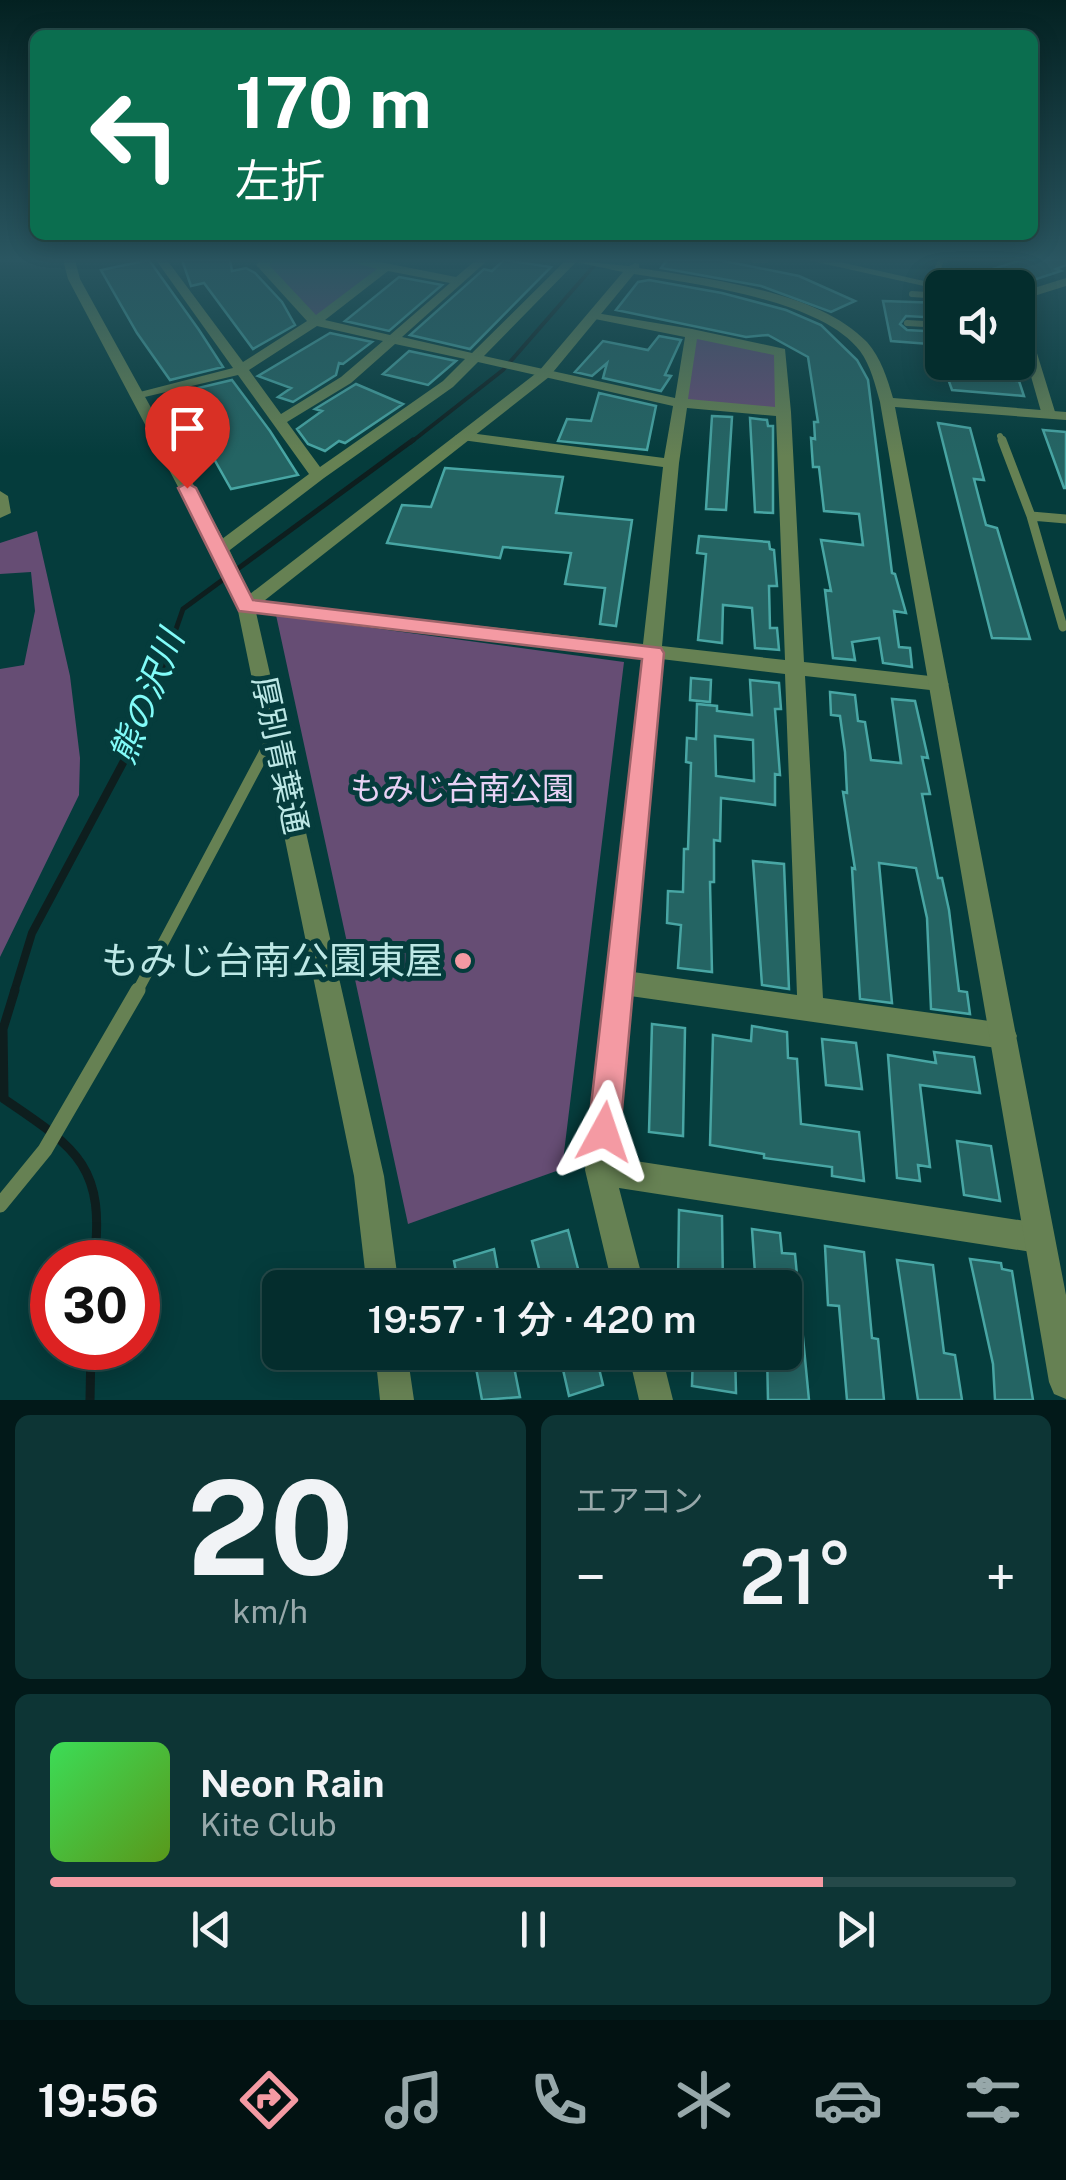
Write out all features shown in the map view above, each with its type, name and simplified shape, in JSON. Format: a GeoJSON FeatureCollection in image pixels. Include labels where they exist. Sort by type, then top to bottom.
{"type":"FeatureCollection","features":[{"type":"Feature","properties":{"kind":"street","name":"厚別青葉通"},"geometry":{"type":"LineString","coordinates":[[99,325],[243,600],[275,732],[369,1176],[380,1270]]}},
{"type":"Feature","properties":{"kind":"street"},"geometry":{"type":"LineString","coordinates":[[208,325],[318,474]]}},
{"type":"Feature","properties":{"kind":"street"},"geometry":{"type":"LineString","coordinates":[[137,396],[240,370],[309,325]]}},
{"type":"Feature","properties":{"kind":"street"},"geometry":{"type":"LineString","coordinates":[[328,325],[680,404],[784,412]]}},
{"type":"Feature","properties":{"kind":"street"},"geometry":{"type":"LineString","coordinates":[[277,422],[346,380],[408,325]]}},
{"type":"Feature","properties":{"kind":"street"},"geometry":{"type":"LineString","coordinates":[[223,556],[318,474],[448,384],[509,325]]}},
{"type":"Feature","properties":{"kind":"street"},"geometry":{"type":"LineString","coordinates":[[243,600],[462,436],[537,373],[584,325]]}},
{"type":"Feature","properties":{"kind":"street"},"geometry":{"type":"LineString","coordinates":[[647,325],[780,352],[810,1006]]}},
{"type":"Feature","properties":{"kind":"street"},"geometry":{"type":"LineString","coordinates":[[834,325],[860,342],[874,361],[887,402],[1066,1382]]}},
{"type":"Feature","properties":{"kind":"street"},"geometry":{"type":"LineString","coordinates":[[624,1270],[600,1170],[671,463],[692,334]]}},
{"type":"Feature","properties":{"kind":"street"},"geometry":{"type":"LineString","coordinates":[[1036,373],[1049,415]]}},
{"type":"Feature","properties":{"kind":"street"},"geometry":{"type":"LineString","coordinates":[[887,402],[1066,416]]}},
{"type":"Feature","properties":{"kind":"street"},"geometry":{"type":"LineString","coordinates":[[462,436],[671,463]]}},
{"type":"Feature","properties":{"kind":"street"},"geometry":{"type":"LineString","coordinates":[[0,496],[0,513]]}},
{"type":"Feature","properties":{"kind":"street"},"geometry":{"type":"LineString","coordinates":[[243,600],[653,653],[939,684]]}},
{"type":"Feature","properties":{"kind":"street"},"geometry":{"type":"LineString","coordinates":[[618,982],[1004,1036]]}},
{"type":"Feature","properties":{"kind":"street"},"geometry":{"type":"LineString","coordinates":[[600,1170],[1038,1238]]}},
{"type":"Feature","properties":{"kind":"street"},"geometry":{"type":"LineString","coordinates":[[393,1370],[396,1400]]}},
{"type":"Feature","properties":{"kind":"street"},"geometry":{"type":"LineString","coordinates":[[648,1370],[656,1400]]}},
{"type":"Feature","properties":{"kind":"lane"},"geometry":{"type":"LineString","coordinates":[[1000,436],[1031,516],[1063,628]]}},
{"type":"Feature","properties":{"kind":"lane"},"geometry":{"type":"LineString","coordinates":[[1031,516],[1066,519]]}},
{"type":"Feature","properties":{"kind":"lane"},"geometry":{"type":"LineString","coordinates":[[0,1204],[45,1150],[124,1016],[275,732]]}},
{"type":"Feature","properties":{"kind":"green space"},"geometry":{"type":"Polygon","coordinates":[[[692,333],[780,352],[784,412],[680,403],[692,333]]]}},
{"type":"Feature","properties":{"kind":"green space"},"geometry":{"type":"Polygon","coordinates":[[[37,531],[70,676],[80,758],[79,795],[0,957],[0,669],[24,665],[35,611],[31,572],[0,574],[0,543],[37,531]]]}},
{"type":"Feature","properties":{"kind":"green space","name":"もみじ台南公園"},"geometry":{"type":"Polygon","coordinates":[[[276,615],[624,662],[562,1169],[408,1224],[276,615]]]}},
{"type":"Feature","properties":{"kind":"building"},"geometry":{"type":"Polygon","coordinates":[[[133,325],[196,325],[223,367],[170,380],[133,325]]]}},
{"type":"Feature","properties":{"kind":"building"},"geometry":{"type":"Polygon","coordinates":[[[235,325],[294,325],[253,349],[235,325]]]}},
{"type":"Feature","properties":{"kind":"building"},"geometry":{"type":"Polygon","coordinates":[[[364,325],[396,325],[389,331],[364,325]]]}},
{"type":"Feature","properties":{"kind":"building"},"geometry":{"type":"Polygon","coordinates":[[[421,325],[493,325],[470,349],[410,335],[421,325]]]}},
{"type":"Feature","properties":{"kind":"building"},"geometry":{"type":"Polygon","coordinates":[[[690,325],[821,325],[857,360],[868,380],[892,573],[906,613],[894,611],[899,647],[910,648],[912,667],[883,663],[879,638],[852,642],[855,660],[833,658],[825,590],[831,591],[821,540],[863,545],[859,514],[824,511],[819,467],[813,467],[811,438],[815,439],[814,422],[818,422],[808,357],[768,335],[746,337],[690,325]]]}},
{"type":"Feature","properties":{"kind":"building"},"geometry":{"type":"Polygon","coordinates":[[[888,325],[925,331],[925,344],[891,341],[888,325]]]}},
{"type":"Feature","properties":{"kind":"building"},"geometry":{"type":"Polygon","coordinates":[[[330,333],[372,342],[339,363],[336,375],[293,402],[278,397],[291,388],[258,376],[330,333]]]}},
{"type":"Feature","properties":{"kind":"building"},"geometry":{"type":"Polygon","coordinates":[[[659,336],[681,340],[665,375],[671,376],[661,391],[603,378],[607,363],[592,376],[575,372],[603,341],[648,350],[659,336]]]}},
{"type":"Feature","properties":{"kind":"building"},"geometry":{"type":"Polygon","coordinates":[[[409,351],[456,361],[428,385],[383,374],[409,351]]]}},
{"type":"Feature","properties":{"kind":"building"},"geometry":{"type":"Polygon","coordinates":[[[232,380],[298,475],[231,489],[177,393],[232,380]]]}},
{"type":"Feature","properties":{"kind":"building"},"geometry":{"type":"Polygon","coordinates":[[[948,380],[1019,381],[1024,396],[952,390],[948,380]]]}},
{"type":"Feature","properties":{"kind":"building"},"geometry":{"type":"Polygon","coordinates":[[[356,384],[403,404],[345,443],[339,441],[325,451],[308,444],[297,429],[322,411],[315,409],[356,384]]]}},
{"type":"Feature","properties":{"kind":"building"},"geometry":{"type":"Polygon","coordinates":[[[599,393],[656,406],[647,450],[558,441],[567,419],[591,421],[599,393]]]}},
{"type":"Feature","properties":{"kind":"building"},"geometry":{"type":"Polygon","coordinates":[[[712,416],[732,417],[726,510],[706,509],[712,416]]]}},
{"type":"Feature","properties":{"kind":"building"},"geometry":{"type":"Polygon","coordinates":[[[750,418],[767,420],[768,426],[773,426],[773,513],[755,512],[750,418]]]}},
{"type":"Feature","properties":{"kind":"building"},"geometry":{"type":"Polygon","coordinates":[[[938,423],[970,428],[984,480],[974,479],[986,525],[997,528],[1030,639],[992,638],[938,423]]]}},
{"type":"Feature","properties":{"kind":"building"},"geometry":{"type":"Polygon","coordinates":[[[1043,430],[1066,432],[1066,488],[1064,488],[1043,430]]]}},
{"type":"Feature","properties":{"kind":"building"},"geometry":{"type":"Polygon","coordinates":[[[445,468],[563,477],[556,513],[632,520],[616,626],[600,624],[605,588],[565,584],[571,553],[503,547],[500,558],[387,543],[402,505],[431,507],[445,468]]]}},
{"type":"Feature","properties":{"kind":"building"},"geometry":{"type":"Polygon","coordinates":[[[699,536],[769,542],[774,550],[777,586],[769,586],[770,628],[777,628],[779,650],[755,648],[752,608],[723,605],[722,643],[698,640],[706,554],[697,553],[699,536]]]}},
{"type":"Feature","properties":{"kind":"building"},"geometry":{"type":"Polygon","coordinates":[[[691,678],[711,680],[710,702],[690,700],[691,678]]]}},
{"type":"Feature","properties":{"kind":"building"},"geometry":{"type":"Polygon","coordinates":[[[750,680],[779,683],[781,709],[775,709],[780,775],[775,774],[775,805],[721,798],[720,841],[714,840],[714,882],[710,882],[712,972],[678,968],[681,925],[667,923],[668,891],[683,892],[691,763],[686,762],[687,738],[696,739],[697,704],[752,715],[750,680]],[[715,736],[716,776],[754,781],[753,740],[715,736]]]}},
{"type":"Feature","properties":{"kind":"building"},"geometry":{"type":"Polygon","coordinates":[[[830,692],[855,695],[858,721],[865,722],[871,760],[901,763],[892,699],[915,701],[928,758],[922,757],[930,794],[922,794],[938,878],[942,878],[949,910],[959,991],[967,992],[970,1014],[931,1009],[927,918],[916,868],[879,863],[892,1003],[860,999],[852,868],[855,869],[843,792],[847,793],[845,752],[840,716],[831,715],[830,692]]]}},
{"type":"Feature","properties":{"kind":"building"},"geometry":{"type":"Polygon","coordinates":[[[753,861],[784,864],[789,989],[762,985],[753,861]]]}},
{"type":"Feature","properties":{"kind":"building"},"geometry":{"type":"Polygon","coordinates":[[[652,1024],[685,1028],[683,1136],[649,1132],[652,1024]]]}},
{"type":"Feature","properties":{"kind":"building"},"geometry":{"type":"Polygon","coordinates":[[[752,1026],[787,1032],[788,1058],[797,1059],[801,1124],[859,1132],[864,1181],[832,1176],[832,1167],[764,1158],[764,1154],[710,1145],[713,1035],[751,1041],[752,1026]]]}},
{"type":"Feature","properties":{"kind":"building"},"geometry":{"type":"Polygon","coordinates":[[[822,1039],[856,1043],[862,1089],[826,1085],[822,1039]]]}},
{"type":"Feature","properties":{"kind":"building"},"geometry":{"type":"Polygon","coordinates":[[[934,1052],[974,1057],[980,1093],[920,1085],[930,1167],[918,1165],[920,1181],[897,1178],[888,1055],[936,1063],[934,1052]]]}},
{"type":"Feature","properties":{"kind":"building"},"geometry":{"type":"Polygon","coordinates":[[[957,1141],[991,1146],[1000,1201],[964,1195],[957,1141]]]}},
{"type":"Feature","properties":{"kind":"building"},"geometry":{"type":"Polygon","coordinates":[[[679,1210],[722,1216],[723,1270],[678,1270],[679,1210]]]}},
{"type":"Feature","properties":{"kind":"building"},"geometry":{"type":"Polygon","coordinates":[[[752,1229],[780,1233],[782,1253],[795,1254],[797,1270],[755,1270],[752,1229]]]}},
{"type":"Feature","properties":{"kind":"building"},"geometry":{"type":"Polygon","coordinates":[[[568,1230],[578,1270],[539,1270],[532,1241],[568,1230]]]}},
{"type":"Feature","properties":{"kind":"building"},"geometry":{"type":"Polygon","coordinates":[[[825,1246],[864,1252],[872,1338],[878,1339],[884,1400],[847,1400],[839,1306],[828,1305],[825,1246]]]}},
{"type":"Feature","properties":{"kind":"building"},"geometry":{"type":"Polygon","coordinates":[[[494,1249],[498,1270],[456,1270],[454,1261],[494,1249]]]}},
{"type":"Feature","properties":{"kind":"building"},"geometry":{"type":"Polygon","coordinates":[[[970,1259],[1001,1263],[1002,1269],[1012,1271],[1033,1400],[995,1400],[993,1364],[970,1259]]]}},
{"type":"Feature","properties":{"kind":"building"},"geometry":{"type":"Polygon","coordinates":[[[897,1260],[933,1265],[944,1353],[955,1355],[962,1400],[918,1400],[897,1260]]]}},
{"type":"Feature","properties":{"kind":"building"},"geometry":{"type":"Polygon","coordinates":[[[802,1327],[809,1400],[768,1400],[767,1370],[802,1370],[802,1327]]]}},
{"type":"Feature","properties":{"kind":"building"},"geometry":{"type":"Polygon","coordinates":[[[476,1370],[515,1370],[520,1397],[482,1400],[476,1370]]]}},
{"type":"Feature","properties":{"kind":"building"},"geometry":{"type":"Polygon","coordinates":[[[563,1370],[599,1370],[603,1385],[569,1396],[563,1370]]]}},
{"type":"Feature","properties":{"kind":"building"},"geometry":{"type":"Polygon","coordinates":[[[692,1370],[735,1370],[736,1393],[692,1386],[692,1370]]]}},
{"type":"Feature","properties":{"kind":"waterway","name":"熊の沢川"},"geometry":{"type":"LineString","coordinates":[[410,443],[503,370],[542,325]]}},
{"type":"Feature","properties":{"kind":"waterway","name":"熊の沢川"},"geometry":{"type":"LineString","coordinates":[[158,681],[183,609],[413,440]]}},
{"type":"Feature","properties":{"kind":"waterway","name":"熊の沢川"},"geometry":{"type":"LineString","coordinates":[[14,992],[32,933],[140,731],[159,678]]}},
{"type":"Feature","properties":{"kind":"waterway","name":"熊の沢川"},"geometry":{"type":"LineString","coordinates":[[15,990],[3,1029],[4,1099],[51,1132],[81,1164],[95,1203],[96,1240]]}},
{"type":"Feature","properties":{"kind":"waterway","name":"熊の沢川"},"geometry":{"type":"LineString","coordinates":[[90,1400],[91,1370]]}},
{"type":"Feature","properties":{"kind":"place","name":"もみじ台南公園東屋"},"geometry":{"type":"Point","coordinates":[463,961]}},
{"type":"Feature","properties":{"kind":"route"},"geometry":{"type":"LineString","coordinates":[[187,488],[246,606],[653,653],[604,1132]]}}]}
